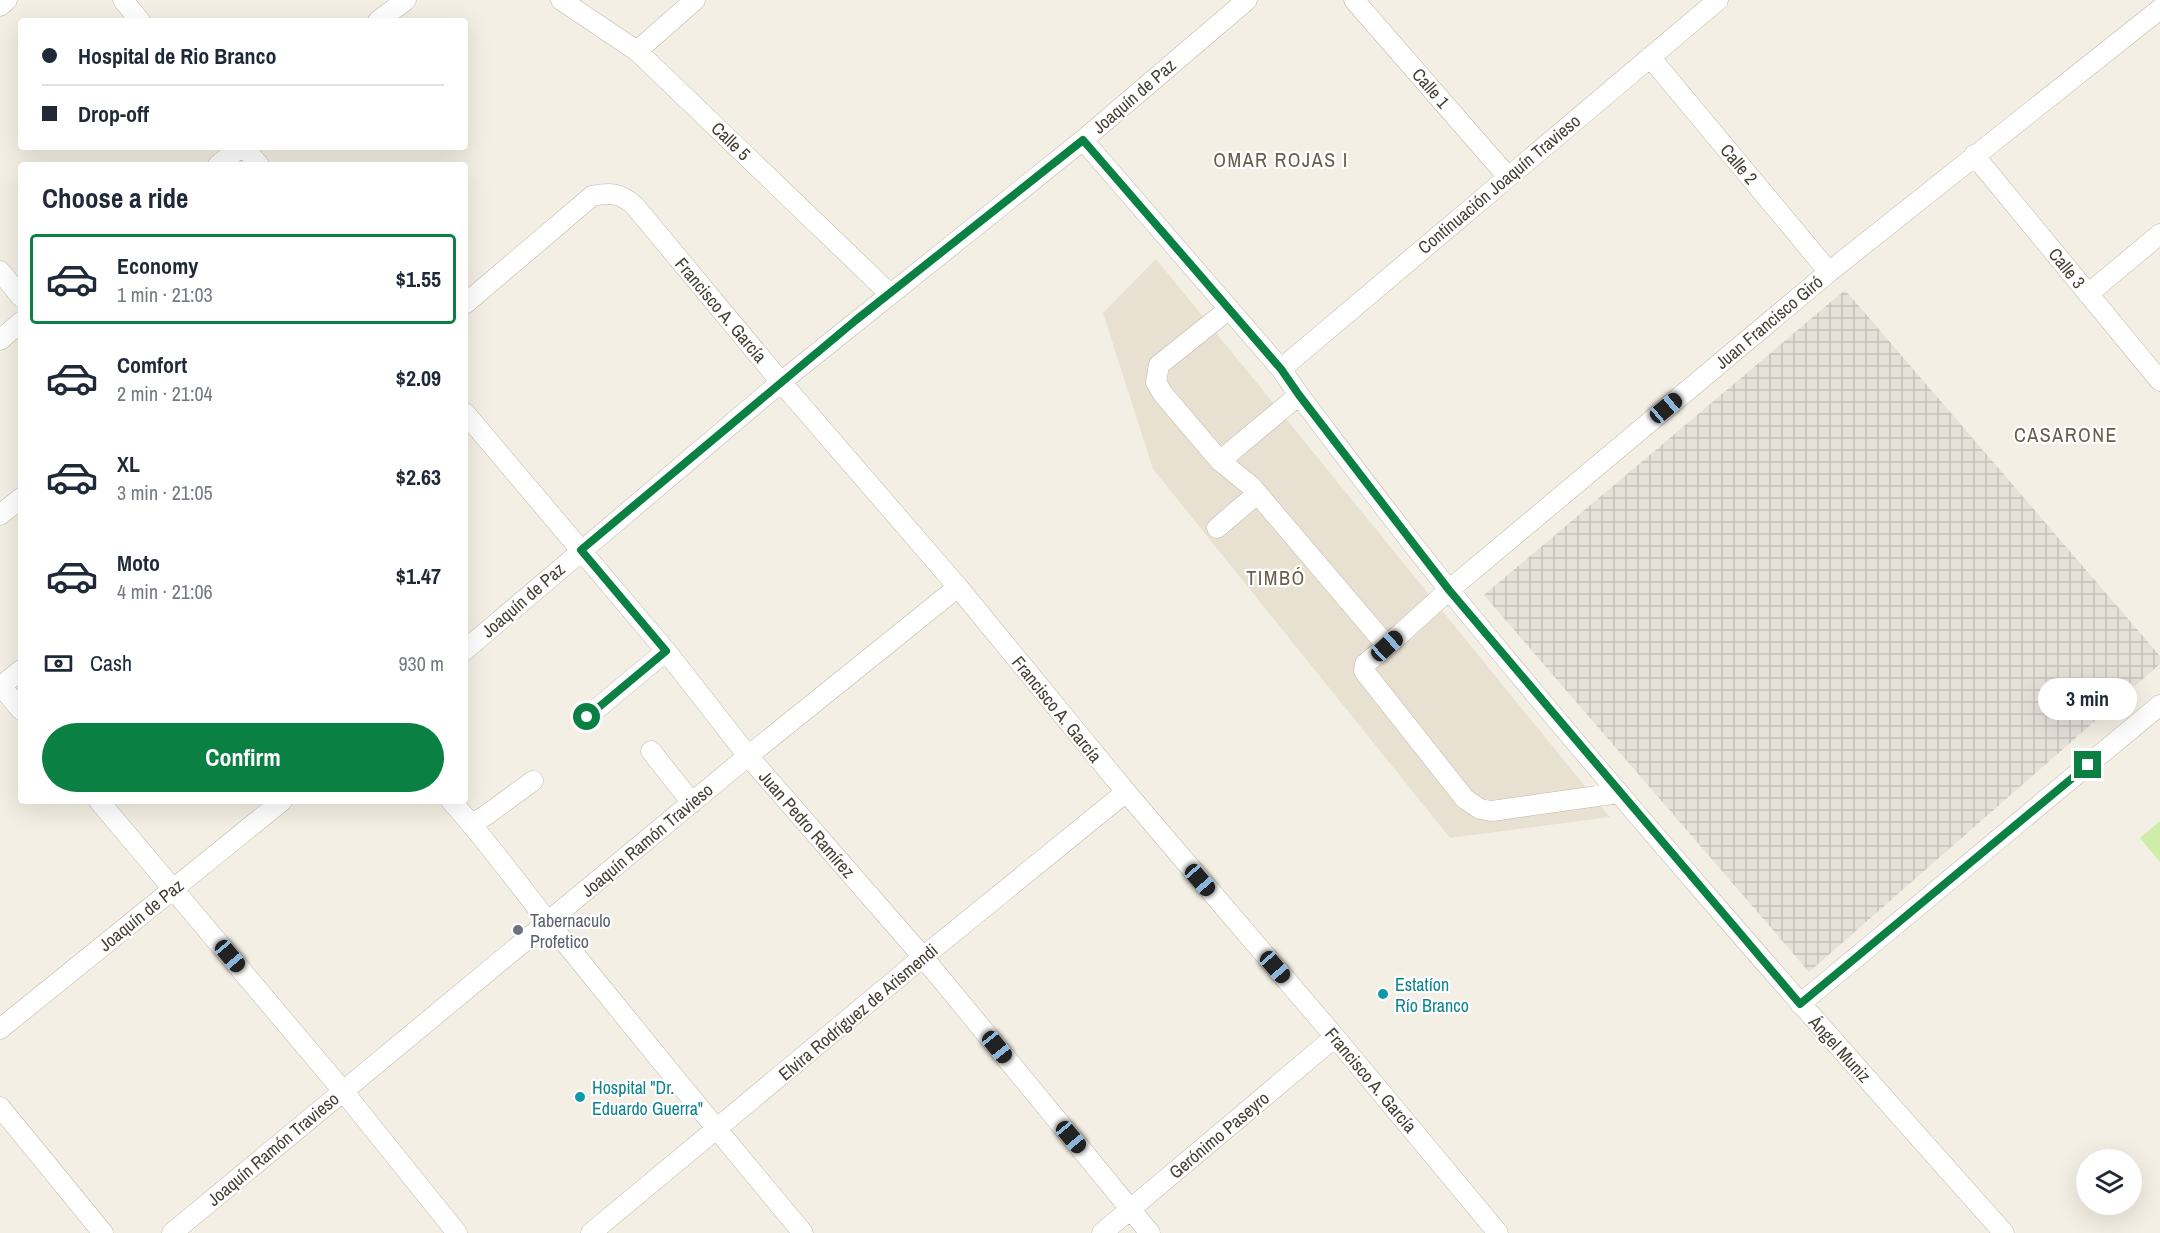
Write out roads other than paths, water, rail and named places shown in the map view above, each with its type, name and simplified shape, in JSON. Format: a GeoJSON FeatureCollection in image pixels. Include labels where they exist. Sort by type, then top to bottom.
{"type":"FeatureCollection","features":[{"type":"Feature","properties":{"kind":"street"},"geometry":{"type":"LineString","coordinates":[[0,6],[7,0]]}},
{"type":"Feature","properties":{"kind":"street"},"geometry":{"type":"LineString","coordinates":[[123,0],[138,18]]}},
{"type":"Feature","properties":{"kind":"street"},"geometry":{"type":"LineString","coordinates":[[382,18],[406,0]]}},
{"type":"Feature","properties":{"kind":"street","name":"Calle 5"},"geometry":{"type":"LineString","coordinates":[[561,0],[637,51],[890,294]]}},
{"type":"Feature","properties":{"kind":"street"},"geometry":{"type":"LineString","coordinates":[[637,51],[695,0]]}},
{"type":"Feature","properties":{"kind":"street","name":"Calle 1"},"geometry":{"type":"LineString","coordinates":[[1354,0],[1508,177]]}},
{"type":"Feature","properties":{"kind":"street","name":"Continuación Joaquín Travieso"},"geometry":{"type":"LineString","coordinates":[[1281,369],[1718,0]]}},
{"type":"Feature","properties":{"kind":"street","name":"Joaquín de Paz"},"geometry":{"type":"LineString","coordinates":[[468,647],[781,382],[1083,140],[1235,3]]}},
{"type":"Feature","properties":{"kind":"street","name":"Juan Francisco Giró"},"geometry":{"type":"LineString","coordinates":[[1619,793],[1492,812],[1480,809],[1465,799],[1364,671],[1365,664],[1449,590],[1828,272],[2160,9]]}},
{"type":"Feature","properties":{"kind":"street","name":"Calle 2"},"geometry":{"type":"LineString","coordinates":[[1650,57],[1828,272]]}},
{"type":"Feature","properties":{"kind":"street","name":"Ángel Muniz"},"geometry":{"type":"LineString","coordinates":[[1083,140],[1281,369],[1449,590],[1619,793],[1800,1004],[2004,1233]]}},
{"type":"Feature","properties":{"kind":"street"},"geometry":{"type":"LineString","coordinates":[[222,162],[238,150]]}},
{"type":"Feature","properties":{"kind":"street"},"geometry":{"type":"LineString","coordinates":[[245,150],[256,162]]}},
{"type":"Feature","properties":{"kind":"street","name":"Calle 3"},"geometry":{"type":"LineString","coordinates":[[1974,155],[2160,381]]}},
{"type":"Feature","properties":{"kind":"street","name":"Francisco A. García"},"geometry":{"type":"LineString","coordinates":[[468,301],[592,196],[610,192],[624,197],[634,206],[781,382],[958,586],[1126,792],[1498,1233]]}},
{"type":"Feature","properties":{"kind":"street"},"geometry":{"type":"LineString","coordinates":[[2088,294],[2160,234]]}},
{"type":"Feature","properties":{"kind":"street"},"geometry":{"type":"LineString","coordinates":[[0,271],[18,293]]}},
{"type":"Feature","properties":{"kind":"street"},"geometry":{"type":"LineString","coordinates":[[1229,309],[1160,365],[1156,382],[1163,394],[1220,461],[1257,494],[1387,646]]}},
{"type":"Feature","properties":{"kind":"street"},"geometry":{"type":"LineString","coordinates":[[0,340],[18,325]]}},
{"type":"Feature","properties":{"kind":"street"},"geometry":{"type":"LineString","coordinates":[[1220,461],[1299,395]]}},
{"type":"Feature","properties":{"kind":"street","name":"Juan Pedro Ramírez"},"geometry":{"type":"LineString","coordinates":[[468,417],[666,651],[748,756],[923,957],[1150,1233]]}},
{"type":"Feature","properties":{"kind":"street"},"geometry":{"type":"LineString","coordinates":[[1217,528],[1257,494]]}},
{"type":"Feature","properties":{"kind":"street"},"geometry":{"type":"LineString","coordinates":[[0,515],[18,500]]}},
{"type":"Feature","properties":{"kind":"street","name":"Joaquín Ramón Travieso"},"geometry":{"type":"LineString","coordinates":[[172,1233],[748,756],[958,586]]}},
{"type":"Feature","properties":{"kind":"street"},"geometry":{"type":"LineString","coordinates":[[587,717],[666,651]]}},
{"type":"Feature","properties":{"kind":"street"},"geometry":{"type":"LineString","coordinates":[[18,671],[0,686],[18,707]]}},
{"type":"Feature","properties":{"kind":"street"},"geometry":{"type":"LineString","coordinates":[[1800,1004],[2160,705]]}},
{"type":"Feature","properties":{"kind":"street"},"geometry":{"type":"LineString","coordinates":[[651,751],[692,804]]}},
{"type":"Feature","properties":{"kind":"street"},"geometry":{"type":"LineString","coordinates":[[472,824],[533,781]]}},
{"type":"Feature","properties":{"kind":"street","name":"Elvira Rodríguez de Arismendi"},"geometry":{"type":"LineString","coordinates":[[591,1233],[923,957],[1126,792]]}},
{"type":"Feature","properties":{"kind":"street"},"geometry":{"type":"LineString","coordinates":[[102,804],[343,1090],[457,1233]]}},
{"type":"Feature","properties":{"kind":"street","name":"Joaquín de Paz"},"geometry":{"type":"LineString","coordinates":[[0,1029],[278,804]]}},
{"type":"Feature","properties":{"kind":"street"},"geometry":{"type":"LineString","coordinates":[[454,804],[716,1130],[803,1233]]}},
{"type":"Feature","properties":{"kind":"street","name":"Gerónimo Paseyro"},"geometry":{"type":"LineString","coordinates":[[1102,1233],[1335,1037]]}},
{"type":"Feature","properties":{"kind":"street"},"geometry":{"type":"LineString","coordinates":[[0,1107],[103,1233]]}},
{"type":"Feature","properties":{"kind":"place","name":"Tabernaculo Profetico"},"geometry":{"type":"Point","coordinates":[518,930]}},
{"type":"Feature","properties":{"kind":"place","name":"Estatíon Río Branco"},"geometry":{"type":"Point","coordinates":[1383,994]}},
{"type":"Feature","properties":{"kind":"place","name":"Hospital \"Dr. Eduardo Guerra\""},"geometry":{"type":"Point","coordinates":[580,1097]}},
{"type":"Feature","properties":{"kind":"district","name":"OMAR ROJAS I"},"geometry":{"type":"Point","coordinates":[1281,159]}},
{"type":"Feature","properties":{"kind":"district","name":"CASARONE"},"geometry":{"type":"Point","coordinates":[2066,434]}},
{"type":"Feature","properties":{"kind":"district","name":"TIMBÓ"},"geometry":{"type":"Point","coordinates":[1276,577]}}]}
